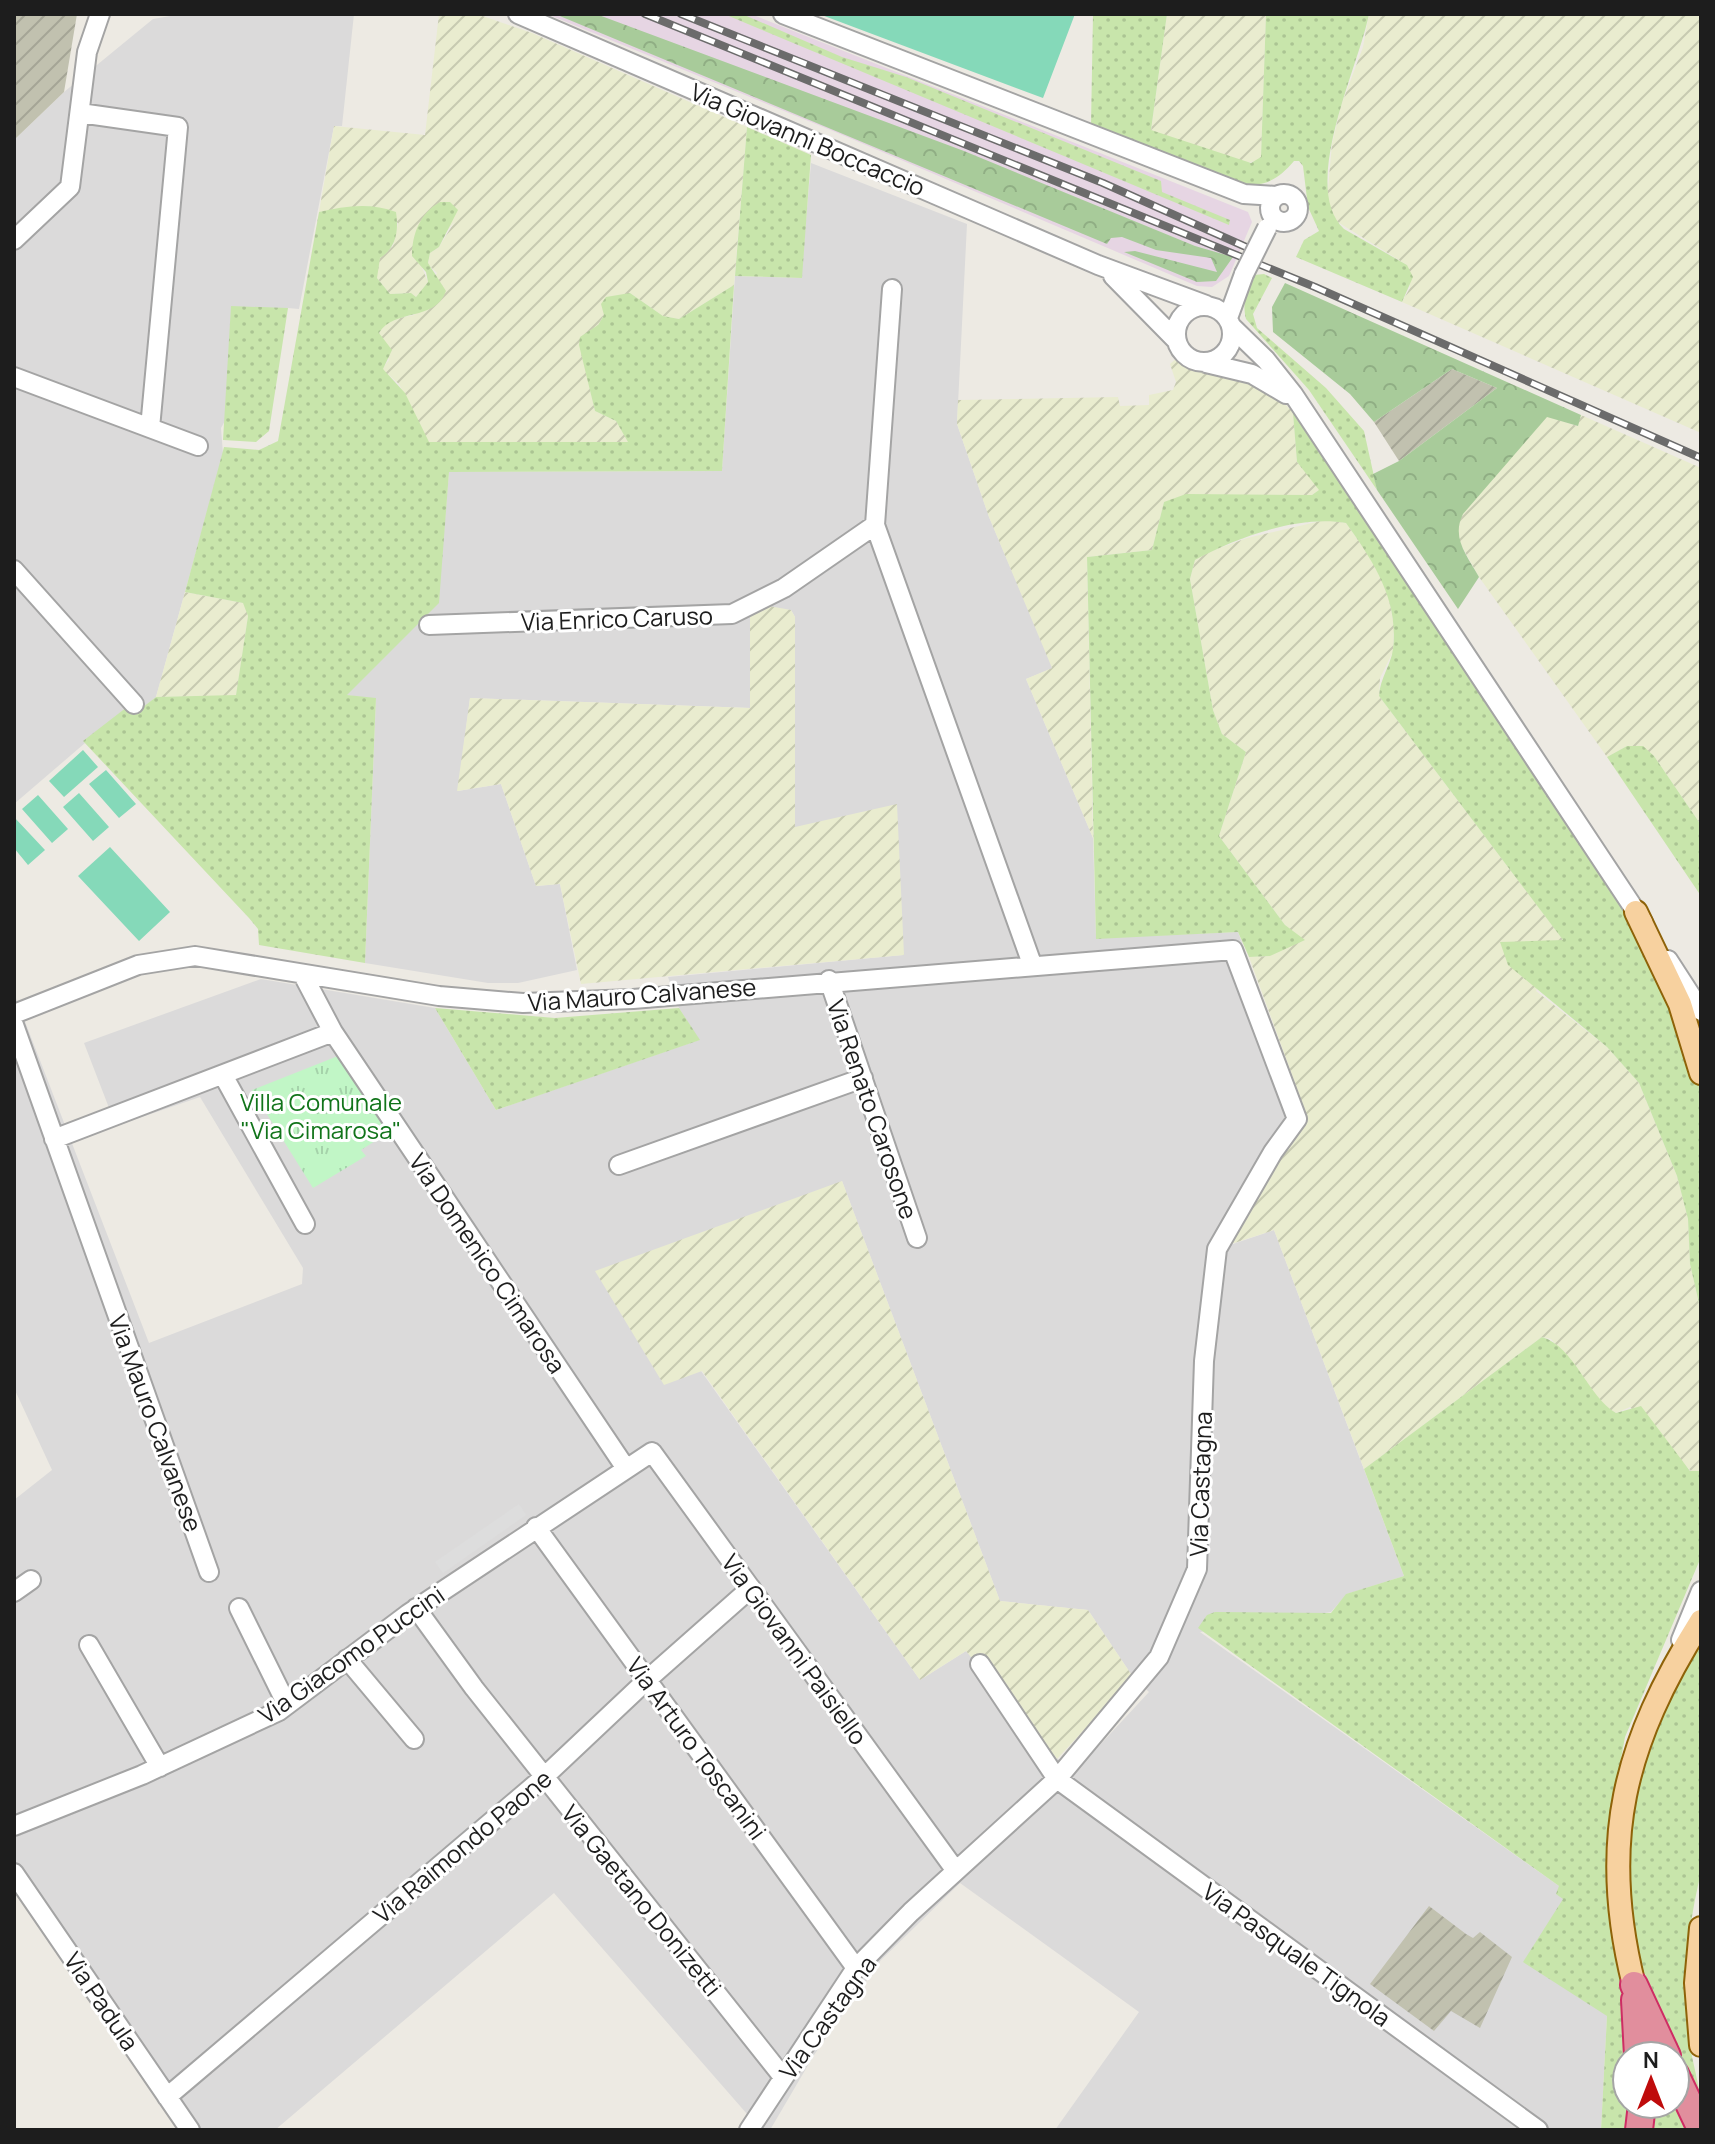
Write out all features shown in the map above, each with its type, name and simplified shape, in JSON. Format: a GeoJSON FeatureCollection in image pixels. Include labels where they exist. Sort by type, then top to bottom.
{"type":"FeatureCollection","features":[{"type":"Feature","properties":{"kind":"highway"},"geometry":{"type":"LineString","coordinates":[[1634,1985],[1637,2040]]}},
{"type":"Feature","properties":{"kind":"highway"},"geometry":{"type":"LineString","coordinates":[[1634,1985],[1660,2040]]}},
{"type":"Feature","properties":{"kind":"highway"},"geometry":{"type":"LineString","coordinates":[[1691,2108],[1701,2129]]}},
{"type":"Feature","properties":{"kind":"main road"},"geometry":{"type":"LineString","coordinates":[[1636,912],[1689,1001],[1701,1073]]}},
{"type":"Feature","properties":{"kind":"main road"},"geometry":{"type":"LineString","coordinates":[[1634,1985],[1618,1897],[1619,1833],[1624,1799],[1641,1733],[1669,1672],[1701,1621]]}},
{"type":"Feature","properties":{"kind":"main road"},"geometry":{"type":"LineString","coordinates":[[1701,1928],[1696,1983],[1701,2045]]}},
{"type":"Feature","properties":{"kind":"street"},"geometry":{"type":"LineString","coordinates":[[14,240],[70,187],[87,52],[100,14]]}},
{"type":"Feature","properties":{"kind":"street","name":"Via Giovanni Boccaccio"},"geometry":{"type":"LineString","coordinates":[[518,14],[1098,265],[1220,314]]}},
{"type":"Feature","properties":{"kind":"street"},"geometry":{"type":"LineString","coordinates":[[783,14],[1068,127],[1085,139],[1270,216],[1220,314]]}},
{"type":"Feature","properties":{"kind":"street"},"geometry":{"type":"LineString","coordinates":[[80,113],[178,127],[150,428]]}},
{"type":"Feature","properties":{"kind":"street","name":"Via Giovanni Boccaccio"},"geometry":{"type":"LineString","coordinates":[[1098,265],[1131,292],[1176,340]]}},
{"type":"Feature","properties":{"kind":"street"},"geometry":{"type":"LineString","coordinates":[[892,289],[875,525],[1032,964]]}},
{"type":"Feature","properties":{"kind":"street"},"geometry":{"type":"LineString","coordinates":[[1201,362],[1210,362],[1226,352],[1232,335],[1220,314]]}},
{"type":"Feature","properties":{"kind":"street"},"geometry":{"type":"LineString","coordinates":[[1307,415],[1267,382],[1233,367],[1201,362],[1185,355],[1176,340],[1182,315],[1220,314],[1266,360],[1307,415],[1636,912]]}},
{"type":"Feature","properties":{"kind":"street"},"geometry":{"type":"LineString","coordinates":[[14,377],[198,446]]}},
{"type":"Feature","properties":{"kind":"street","name":"Via Enrico Caruso"},"geometry":{"type":"LineString","coordinates":[[429,625],[732,614],[784,588],[875,525]]}},
{"type":"Feature","properties":{"kind":"street"},"geometry":{"type":"LineString","coordinates":[[14,570],[134,704]]}},
{"type":"Feature","properties":{"kind":"street","name":"Via Mauro Calvanese"},"geometry":{"type":"LineString","coordinates":[[14,1014],[138,965],[195,956],[439,996],[523,1003],[633,999],[829,980],[1233,950]]}},
{"type":"Feature","properties":{"kind":"street","name":"Via Castagna"},"geometry":{"type":"LineString","coordinates":[[749,2130],[856,1968],[1057,1779],[1159,1657],[1197,1569],[1204,1361],[1217,1249],[1273,1152],[1297,1119],[1233,950]]}},
{"type":"Feature","properties":{"kind":"street","name":"Via Domenico Cimarosa"},"geometry":{"type":"LineString","coordinates":[[303,975],[333,1032],[625,1467]]}},
{"type":"Feature","properties":{"kind":"street","name":"Via Renato Carosone"},"geometry":{"type":"LineString","coordinates":[[829,980],[917,1238]]}},
{"type":"Feature","properties":{"kind":"street","name":"Via Mauro Calvanese"},"geometry":{"type":"LineString","coordinates":[[14,1025],[209,1572]]}},
{"type":"Feature","properties":{"kind":"street"},"geometry":{"type":"LineString","coordinates":[[54,1139],[333,1032]]}},
{"type":"Feature","properties":{"kind":"street"},"geometry":{"type":"LineString","coordinates":[[223,1075],[305,1224]]}},
{"type":"Feature","properties":{"kind":"street"},"geometry":{"type":"LineString","coordinates":[[619,1165],[863,1078]]}},
{"type":"Feature","properties":{"kind":"street","name":"Via Giovanni Paisiello"},"geometry":{"type":"LineString","coordinates":[[625,1467],[652,1452],[956,1871]]}},
{"type":"Feature","properties":{"kind":"street","name":"Via Giacomo Puccini"},"geometry":{"type":"LineString","coordinates":[[14,1826],[160,1767],[287,1705],[416,1608],[625,1467]]}},
{"type":"Feature","properties":{"kind":"street","name":"Via Arturo Toscanini"},"geometry":{"type":"LineString","coordinates":[[536,1527],[856,1968]]}},
{"type":"Feature","properties":{"kind":"street"},"geometry":{"type":"LineString","coordinates":[[14,1592],[31,1580]]}},
{"type":"Feature","properties":{"kind":"street","name":"Via Raimondo Paone"},"geometry":{"type":"LineString","coordinates":[[167,2097],[544,1777],[751,1588]]}},
{"type":"Feature","properties":{"kind":"street"},"geometry":{"type":"LineString","coordinates":[[1669,1672],[1701,1591]]}},
{"type":"Feature","properties":{"kind":"street"},"geometry":{"type":"LineString","coordinates":[[239,1608],[287,1705]]}},
{"type":"Feature","properties":{"kind":"street","name":"Via Gaetano Donizetti"},"geometry":{"type":"LineString","coordinates":[[416,1608],[544,1777],[783,2077]]}},
{"type":"Feature","properties":{"kind":"street"},"geometry":{"type":"LineString","coordinates":[[89,1645],[160,1767]]}},
{"type":"Feature","properties":{"kind":"street"},"geometry":{"type":"LineString","coordinates":[[347,1659],[414,1739]]}},
{"type":"Feature","properties":{"kind":"street"},"geometry":{"type":"LineString","coordinates":[[980,1664],[1057,1779]]}},
{"type":"Feature","properties":{"kind":"street","name":"Via Pasquale Tignola"},"geometry":{"type":"LineString","coordinates":[[1057,1779],[1538,2130]]}},
{"type":"Feature","properties":{"kind":"street","name":"Via Padula"},"geometry":{"type":"LineString","coordinates":[[14,1873],[190,2130]]}},
{"type":"Feature","properties":{"kind":"shaded area"},"geometry":{"type":"Polygon","coordinates":[[[14,14],[77,14],[64,92],[14,140],[14,14]]]}},
{"type":"Feature","properties":{"kind":"shaded area"},"geometry":{"type":"Polygon","coordinates":[[[182,14],[354,14],[342,126],[334,126],[299,309],[288,308],[221,428],[223,454],[156,697],[134,715],[127,707],[14,804],[14,140],[64,92],[153,19],[182,14]]]}},
{"type":"Feature","properties":{"kind":"shaded area"},"geometry":{"type":"Polygon","coordinates":[[[439,14],[477,14],[532,33],[747,127],[734,285],[679,319],[663,316],[630,293],[604,315],[598,325],[589,385],[595,411],[616,421],[629,442],[428,442],[399,384],[382,369],[389,360],[379,333],[384,324],[414,315],[437,273],[428,264],[430,253],[439,247],[455,221],[420,263],[428,282],[416,297],[411,293],[390,294],[377,278],[376,268],[380,258],[393,246],[398,223],[369,206],[319,212],[334,126],[425,135],[439,14]]]}},
{"type":"Feature","properties":{"kind":"shaded area"},"geometry":{"type":"Polygon","coordinates":[[[547,14],[751,14],[1248,212],[1252,222],[1229,276],[1212,287],[1197,286],[833,131],[547,14]]]}},
{"type":"Feature","properties":{"kind":"shaded area"},"geometry":{"type":"Polygon","coordinates":[[[1167,14],[1266,14],[1261,157],[1256,161],[1245,163],[1151,131],[1167,14]]]}},
{"type":"Feature","properties":{"kind":"shaded area"},"geometry":{"type":"Polygon","coordinates":[[[1369,14],[1701,14],[1701,433],[1402,302],[1410,288],[1407,265],[1336,221],[1327,200],[1332,144],[1341,106],[1363,47],[1369,14]]]}},
{"type":"Feature","properties":{"kind":"shaded area"},"geometry":{"type":"Polygon","coordinates":[[[811,163],[967,224],[957,424],[989,517],[1053,668],[1026,679],[1093,838],[1096,938],[1238,932],[1307,1116],[1230,1245],[1274,1230],[1404,1576],[1347,1594],[1331,1612],[1200,1632],[1559,1886],[1607,2016],[1601,2130],[1055,2130],[1139,2012],[960,1883],[881,1960],[814,2055],[770,2130],[761,2130],[554,1893],[275,2130],[201,2130],[14,1864],[14,1500],[52,1470],[14,1388],[14,993],[149,1343],[302,1284],[303,1268],[200,1097],[116,1126],[84,1043],[261,979],[435,1008],[496,1110],[699,1040],[679,1008],[668,977],[903,955],[795,828],[795,617],[791,610],[750,615],[751,708],[470,698],[458,791],[501,784],[536,886],[560,884],[577,970],[518,983],[488,983],[365,963],[376,699],[346,695],[438,603],[449,472],[722,471],[735,276],[801,278],[811,163]],[[842,1181],[701,1371],[920,1680],[966,1651],[1072,1775],[1149,1692],[1133,1677],[1088,1610],[1000,1601],[842,1181]]]}},
{"type":"Feature","properties":{"kind":"shaded area"},"geometry":{"type":"Polygon","coordinates":[[[1178,357],[1188,365],[1244,379],[1279,398],[1293,412],[1297,462],[1320,490],[1312,495],[1164,502],[1152,550],[1087,557],[1093,838],[1026,679],[1052,668],[989,517],[957,424],[958,400],[1118,397],[1120,406],[1149,405],[1149,395],[1173,390],[1176,382],[1170,364],[1178,357]]]}},
{"type":"Feature","properties":{"kind":"shaded area"},"geometry":{"type":"Polygon","coordinates":[[[1452,369],[1497,388],[1399,461],[1374,422],[1452,369]]]}},
{"type":"Feature","properties":{"kind":"shaded area"},"geometry":{"type":"Polygon","coordinates":[[[1581,415],[1701,468],[1701,825],[1654,756],[1627,746],[1607,757],[1479,577],[1457,538],[1456,527],[1463,513],[1547,416],[1577,426],[1581,415]]]}},
{"type":"Feature","properties":{"kind":"shaded area"},"geometry":{"type":"Polygon","coordinates":[[[1325,520],[1346,523],[1376,565],[1389,599],[1394,626],[1393,652],[1380,678],[1379,696],[1564,941],[1536,991],[1607,1047],[1639,1083],[1677,1176],[1688,1219],[1690,1264],[1701,1312],[1701,1471],[1691,1471],[1630,1407],[1616,1413],[1603,1406],[1551,1339],[1542,1337],[1364,1469],[1274,1230],[1228,1245],[1307,1116],[1249,957],[1270,956],[1285,925],[1219,836],[1246,752],[1222,734],[1213,710],[1190,579],[1195,560],[1209,552],[1247,538],[1325,520]]]}},
{"type":"Feature","properties":{"kind":"shaded area"},"geometry":{"type":"Polygon","coordinates":[[[185,592],[243,603],[246,607],[248,616],[236,696],[156,697],[185,592]]]}},
{"type":"Feature","properties":{"kind":"shaded area"},"geometry":{"type":"Polygon","coordinates":[[[769,606],[791,610],[795,617],[795,827],[897,804],[904,955],[581,984],[560,884],[536,886],[501,784],[457,791],[470,698],[750,708],[750,615],[769,606]]]}},
{"type":"Feature","properties":{"kind":"shaded area"},"geometry":{"type":"Polygon","coordinates":[[[842,1181],[1000,1601],[1088,1610],[1133,1677],[1057,1759],[966,1651],[920,1680],[702,1371],[664,1385],[595,1271],[842,1181]]]}},
{"type":"Feature","properties":{"kind":"shaded area"},"geometry":{"type":"Polygon","coordinates":[[[519,1504],[526,1515],[443,1573],[435,1562],[519,1504]]]}},
{"type":"Feature","properties":{"kind":"shaded area"},"geometry":{"type":"Polygon","coordinates":[[[1429,1906],[1473,1938],[1480,1932],[1512,1957],[1480,2028],[1451,2011],[1434,2031],[1370,1984],[1429,1906]]]}},
{"type":"Feature","properties":{"kind":"green space"},"geometry":{"type":"Polygon","coordinates":[[[555,14],[596,14],[964,151],[1195,246],[1233,257],[1216,281],[1197,282],[1124,252],[1135,251],[1217,272],[1211,258],[1156,250],[1122,237],[1111,238],[1107,244],[555,14]]]}},
{"type":"Feature","properties":{"kind":"green space"},"geometry":{"type":"Polygon","coordinates":[[[724,14],[742,14],[842,57],[906,77],[1161,181],[1162,192],[1230,220],[1229,225],[724,14]]]}},
{"type":"Feature","properties":{"kind":"green space"},"geometry":{"type":"Polygon","coordinates":[[[819,14],[1075,14],[1043,98],[819,14]]]}},
{"type":"Feature","properties":{"kind":"green space"},"geometry":{"type":"Polygon","coordinates":[[[1093,14],[1167,14],[1151,130],[1251,163],[1261,157],[1266,14],[1369,14],[1336,125],[1329,156],[1328,185],[1332,210],[1344,229],[1407,265],[1413,277],[1402,302],[1296,257],[1304,240],[1319,231],[1308,207],[1303,166],[1299,161],[1294,161],[1269,181],[1238,184],[1091,125],[1093,14]]]}},
{"type":"Feature","properties":{"kind":"green space"},"geometry":{"type":"Polygon","coordinates":[[[747,127],[811,155],[802,278],[735,276],[747,127]]]}},
{"type":"Feature","properties":{"kind":"green space"},"geometry":{"type":"Polygon","coordinates":[[[440,202],[450,202],[458,210],[439,247],[430,253],[428,263],[446,291],[441,301],[433,307],[394,320],[379,333],[392,350],[383,369],[405,393],[429,442],[628,442],[616,421],[595,411],[579,345],[580,337],[598,325],[604,315],[601,304],[606,297],[630,293],[663,316],[679,319],[734,285],[722,471],[449,472],[439,603],[347,695],[376,698],[365,963],[259,945],[258,929],[249,918],[83,741],[127,707],[134,714],[156,697],[236,695],[248,616],[243,603],[185,592],[224,447],[259,450],[278,441],[319,212],[358,206],[396,212],[395,238],[390,249],[380,258],[377,278],[390,294],[411,293],[416,297],[428,282],[426,272],[412,256],[414,240],[422,218],[440,202]]]}},
{"type":"Feature","properties":{"kind":"green space"},"geometry":{"type":"Polygon","coordinates":[[[1264,274],[1272,278],[1253,314],[1257,328],[1326,388],[1364,431],[1377,490],[1309,390],[1246,319],[1245,302],[1249,286],[1254,275],[1264,274]]]}},
{"type":"Feature","properties":{"kind":"green space"},"geometry":{"type":"Polygon","coordinates":[[[1285,283],[1581,415],[1578,426],[1547,417],[1463,514],[1460,539],[1479,577],[1458,609],[1377,490],[1373,474],[1399,461],[1497,388],[1452,369],[1374,422],[1350,394],[1273,332],[1272,307],[1285,283]]]}},
{"type":"Feature","properties":{"kind":"green space"},"geometry":{"type":"Polygon","coordinates":[[[231,306],[288,308],[269,431],[256,442],[223,440],[231,306]]]}},
{"type":"Feature","properties":{"kind":"green space"},"geometry":{"type":"Polygon","coordinates":[[[1293,413],[1623,906],[1681,1023],[1701,1092],[1701,1312],[1690,1264],[1688,1219],[1677,1176],[1639,1083],[1607,1047],[1508,965],[1500,942],[1563,940],[1379,696],[1393,649],[1392,614],[1374,566],[1346,523],[1308,522],[1249,536],[1195,560],[1190,579],[1213,710],[1222,734],[1246,752],[1219,836],[1285,925],[1305,940],[1270,956],[1249,957],[1238,932],[1096,939],[1087,557],[1152,550],[1164,502],[1186,494],[1312,495],[1319,490],[1297,462],[1293,413]]]}},
{"type":"Feature","properties":{"kind":"green space"},"geometry":{"type":"Polygon","coordinates":[[[1627,746],[1643,746],[1654,756],[1701,825],[1701,896],[1607,757],[1627,746]]]}},
{"type":"Feature","properties":{"kind":"green space"},"geometry":{"type":"Polygon","coordinates":[[[83,750],[98,767],[64,797],[49,781],[83,750]]]}},
{"type":"Feature","properties":{"kind":"green space"},"geometry":{"type":"Polygon","coordinates":[[[106,770],[136,804],[119,818],[89,784],[106,770]]]}},
{"type":"Feature","properties":{"kind":"green space"},"geometry":{"type":"Polygon","coordinates":[[[79,793],[109,827],[93,841],[63,807],[79,793]]]}},
{"type":"Feature","properties":{"kind":"green space"},"geometry":{"type":"Polygon","coordinates":[[[38,795],[68,829],[52,843],[22,809],[38,795]]]}},
{"type":"Feature","properties":{"kind":"green space"},"geometry":{"type":"Polygon","coordinates":[[[14,817],[45,850],[28,865],[14,848],[14,817]]]}},
{"type":"Feature","properties":{"kind":"green space"},"geometry":{"type":"Polygon","coordinates":[[[110,847],[170,912],[139,941],[78,876],[110,847]]]}},
{"type":"Feature","properties":{"kind":"green space"},"geometry":{"type":"Polygon","coordinates":[[[435,1008],[555,1018],[679,1008],[700,1040],[496,1110],[435,1008]]]}},
{"type":"Feature","properties":{"kind":"green space","name":"Villa Comunale \"Via Cimarosa\""},"geometry":{"type":"Polygon","coordinates":[[[338,1056],[389,1132],[361,1150],[366,1156],[313,1188],[252,1090],[338,1056]]]}},
{"type":"Feature","properties":{"kind":"green space"},"geometry":{"type":"Polygon","coordinates":[[[1542,1337],[1563,1351],[1597,1395],[1616,1413],[1641,1406],[1690,1471],[1701,1471],[1701,1557],[1625,1737],[1609,1824],[1607,1874],[1625,2009],[1626,2040],[1611,2040],[1611,2120],[1633,2120],[1632,2130],[1601,2130],[1607,2016],[1523,1962],[1563,1899],[1556,1894],[1559,1886],[1198,1628],[1207,1615],[1215,1612],[1331,1613],[1346,1594],[1404,1576],[1364,1469],[1542,1337]]]}},
{"type":"Feature","properties":{"kind":"green space"},"geometry":{"type":"Polygon","coordinates":[[[1701,1636],[1701,1872],[1689,1935],[1686,1977],[1689,2040],[1672,2040],[1646,1978],[1633,1919],[1630,1876],[1638,1792],[1648,1751],[1680,1672],[1701,1636]]]}},
{"type":"Feature","properties":{"kind":"green space"},"geometry":{"type":"Polygon","coordinates":[[[1691,2050],[1701,2101],[1691,2080],[1691,2050]]]}},
{"type":"Feature","properties":{"kind":"green space"},"geometry":{"type":"Polygon","coordinates":[[[1647,2120],[1686,2120],[1693,2130],[1647,2130],[1647,2120]]]}},
{"type":"Feature","properties":{"kind":"railway"},"geometry":{"type":"LineString","coordinates":[[645,14],[1315,287],[1701,458]]}},
{"type":"Feature","properties":{"kind":"railway"},"geometry":{"type":"LineString","coordinates":[[681,14],[1103,183],[1246,247]]}}]}
